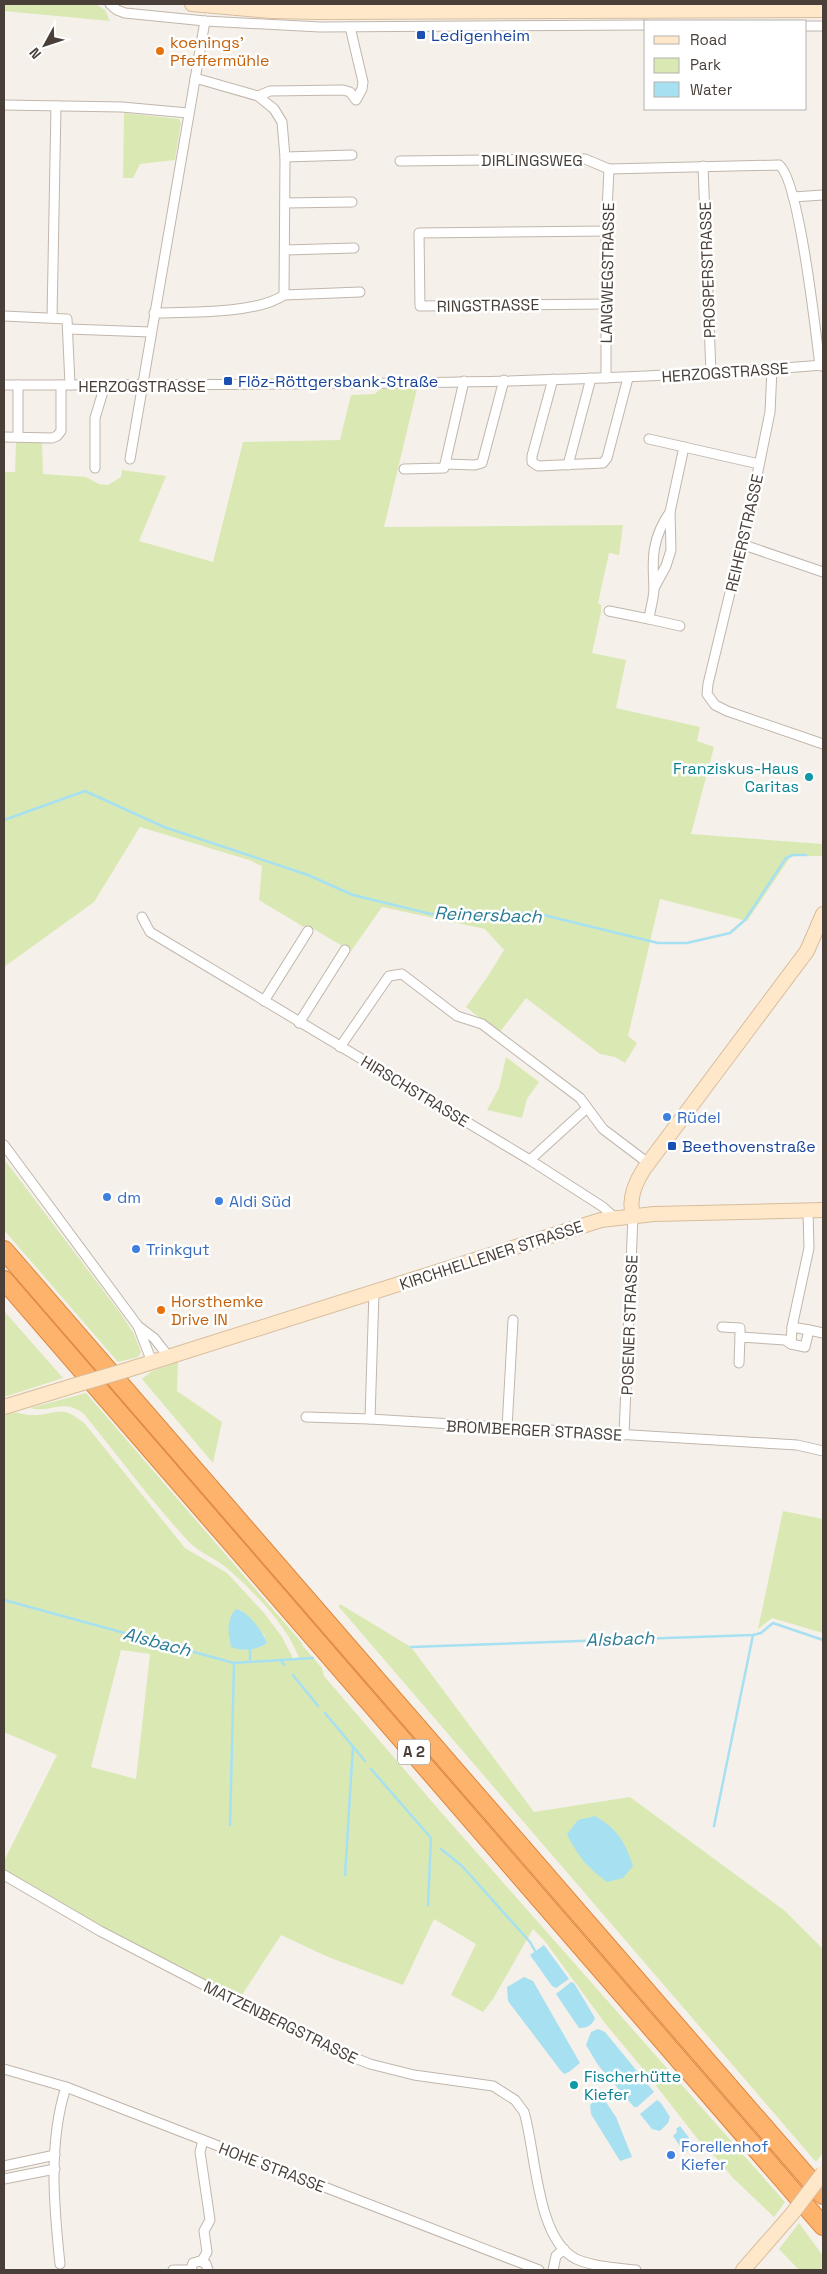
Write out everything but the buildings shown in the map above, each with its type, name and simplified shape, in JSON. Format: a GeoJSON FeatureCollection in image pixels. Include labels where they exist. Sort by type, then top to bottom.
{"type":"FeatureCollection","features":[{"type":"Feature","properties":{"kind":"highway","name":"A 2"},"geometry":{"type":"LineString","coordinates":[[4,1250],[823,2195]]}},
{"type":"Feature","properties":{"kind":"highway","name":"A 2"},"geometry":{"type":"LineString","coordinates":[[4,1280],[823,2226]]}},
{"type":"Feature","properties":{"kind":"main road"},"geometry":{"type":"LineString","coordinates":[[192,4],[271,11],[318,12],[823,10]]}},
{"type":"Feature","properties":{"kind":"main road"},"geometry":{"type":"LineString","coordinates":[[633,1215],[630,1205],[631,1197],[641,1174],[807,951],[823,914]]}},
{"type":"Feature","properties":{"kind":"main road","name":"KIRCHHELLENER STRASSE"},"geometry":{"type":"LineString","coordinates":[[4,1407],[169,1357],[580,1226],[633,1215],[823,1210]]}},
{"type":"Feature","properties":{"kind":"main road"},"geometry":{"type":"LineString","coordinates":[[743,2270],[792,2214],[823,2173]]}},
{"type":"Feature","properties":{"kind":"street"},"geometry":{"type":"LineString","coordinates":[[110,4],[125,13],[269,25],[350,27],[644,25]]}},
{"type":"Feature","properties":{"kind":"street"},"geometry":{"type":"LineString","coordinates":[[130,459],[205,21]]}},
{"type":"Feature","properties":{"kind":"street"},"geometry":{"type":"LineString","coordinates":[[807,26],[823,26]]}},
{"type":"Feature","properties":{"kind":"street"},"geometry":{"type":"LineString","coordinates":[[258,96],[270,91],[343,90],[350,92],[356,100],[362,89],[363,82],[350,27]]}},
{"type":"Feature","properties":{"kind":"street"},"geometry":{"type":"LineString","coordinates":[[195,78],[258,96],[270,105],[280,117],[284,135],[285,157],[284,295]]}},
{"type":"Feature","properties":{"kind":"street"},"geometry":{"type":"LineString","coordinates":[[4,105],[122,107],[188,114]]}},
{"type":"Feature","properties":{"kind":"street"},"geometry":{"type":"LineString","coordinates":[[52,318],[56,106]]}},
{"type":"Feature","properties":{"kind":"street"},"geometry":{"type":"LineString","coordinates":[[285,157],[352,156]]}},
{"type":"Feature","properties":{"kind":"street","name":"DIRLINGSWEG"},"geometry":{"type":"LineString","coordinates":[[400,161],[585,159],[609,168],[776,164],[782,166],[787,175],[793,197]]}},
{"type":"Feature","properties":{"kind":"street","name":"PROSPERSTRASSE"},"geometry":{"type":"LineString","coordinates":[[703,166],[710,374]]}},
{"type":"Feature","properties":{"kind":"street","name":"LANGWEGSTRASSE"},"geometry":{"type":"LineString","coordinates":[[606,378],[606,231],[609,168]]}},
{"type":"Feature","properties":{"kind":"street"},"geometry":{"type":"LineString","coordinates":[[821,366],[810,288],[793,197],[823,195]]}},
{"type":"Feature","properties":{"kind":"street"},"geometry":{"type":"LineString","coordinates":[[284,203],[352,202]]}},
{"type":"Feature","properties":{"kind":"street","name":"RINGSTRASSE"},"geometry":{"type":"LineString","coordinates":[[606,231],[419,234],[420,306],[606,304]]}},
{"type":"Feature","properties":{"kind":"street"},"geometry":{"type":"LineString","coordinates":[[285,250],[354,248]]}},
{"type":"Feature","properties":{"kind":"street"},"geometry":{"type":"LineString","coordinates":[[154,313],[206,312],[251,306],[272,303],[284,295],[360,292]]}},
{"type":"Feature","properties":{"kind":"street"},"geometry":{"type":"LineString","coordinates":[[4,316],[67,319],[65,385]]}},
{"type":"Feature","properties":{"kind":"street"},"geometry":{"type":"LineString","coordinates":[[68,329],[151,332]]}},
{"type":"Feature","properties":{"kind":"street","name":"HERZOGSTRASSE"},"geometry":{"type":"LineString","coordinates":[[4,385],[142,386],[628,378],[821,366]]}},
{"type":"Feature","properties":{"kind":"street","name":"REIHERSTRASSE"},"geometry":{"type":"LineString","coordinates":[[772,369],[770,412],[741,544],[706,688],[707,694],[715,705],[727,711],[823,744]]}},
{"type":"Feature","properties":{"kind":"street"},"geometry":{"type":"LineString","coordinates":[[568,466],[591,378]]}},
{"type":"Feature","properties":{"kind":"street"},"geometry":{"type":"LineString","coordinates":[[553,379],[532,461],[538,466],[598,465],[605,461],[628,378]]}},
{"type":"Feature","properties":{"kind":"street"},"geometry":{"type":"LineString","coordinates":[[445,464],[476,465],[482,463],[504,380]]}},
{"type":"Feature","properties":{"kind":"street"},"geometry":{"type":"LineString","coordinates":[[404,469],[444,468],[464,381]]}},
{"type":"Feature","properties":{"kind":"street"},"geometry":{"type":"LineString","coordinates":[[18,385],[18,437]]}},
{"type":"Feature","properties":{"kind":"street","name":"HERZOGSTRASSE"},"geometry":{"type":"LineString","coordinates":[[4,436],[52,438],[59,434],[65,385]]}},
{"type":"Feature","properties":{"kind":"street"},"geometry":{"type":"LineString","coordinates":[[95,468],[95,418],[105,385]]}},
{"type":"Feature","properties":{"kind":"street"},"geometry":{"type":"LineString","coordinates":[[649,439],[759,464]]}},
{"type":"Feature","properties":{"kind":"street"},"geometry":{"type":"LineString","coordinates":[[649,619],[654,588],[666,566],[671,550],[670,512],[684,447]]}},
{"type":"Feature","properties":{"kind":"street"},"geometry":{"type":"LineString","coordinates":[[654,588],[651,578],[653,549],[670,512]]}},
{"type":"Feature","properties":{"kind":"street"},"geometry":{"type":"LineString","coordinates":[[741,544],[823,572]]}},
{"type":"Feature","properties":{"kind":"street"},"geometry":{"type":"LineString","coordinates":[[610,611],[680,626]]}},
{"type":"Feature","properties":{"kind":"street","name":"HIRSCHSTRASSE"},"geometry":{"type":"LineString","coordinates":[[142,917],[150,932],[530,1160],[603,1207],[615,1218]]}},
{"type":"Feature","properties":{"kind":"street"},"geometry":{"type":"LineString","coordinates":[[264,1001],[308,931]]}},
{"type":"Feature","properties":{"kind":"street"},"geometry":{"type":"LineString","coordinates":[[300,1022],[345,950]]}},
{"type":"Feature","properties":{"kind":"street"},"geometry":{"type":"LineString","coordinates":[[340,1047],[389,976],[402,974],[457,1016],[482,1024],[580,1098],[604,1129],[648,1163]]}},
{"type":"Feature","properties":{"kind":"street"},"geometry":{"type":"LineString","coordinates":[[530,1160],[587,1108]]}},
{"type":"Feature","properties":{"kind":"street"},"geometry":{"type":"LineString","coordinates":[[4,1146],[138,1326],[152,1362]]}},
{"type":"Feature","properties":{"kind":"street"},"geometry":{"type":"LineString","coordinates":[[791,1344],[792,1327],[809,1248],[808,1211]]}},
{"type":"Feature","properties":{"kind":"street","name":"POSENER STRASSE"},"geometry":{"type":"LineString","coordinates":[[624,1435],[633,1215]]}},
{"type":"Feature","properties":{"kind":"street"},"geometry":{"type":"LineString","coordinates":[[370,1419],[374,1292]]}},
{"type":"Feature","properties":{"kind":"street"},"geometry":{"type":"LineString","coordinates":[[507,1428],[513,1320]]}},
{"type":"Feature","properties":{"kind":"street"},"geometry":{"type":"LineString","coordinates":[[138,1326],[154,1338],[169,1357]]}},
{"type":"Feature","properties":{"kind":"street"},"geometry":{"type":"LineString","coordinates":[[722,1327],[740,1328],[739,1363]]}},
{"type":"Feature","properties":{"kind":"street"},"geometry":{"type":"LineString","coordinates":[[792,1327],[823,1333]]}},
{"type":"Feature","properties":{"kind":"street"},"geometry":{"type":"LineString","coordinates":[[740,1338],[785,1340],[791,1344],[806,1347],[809,1330]]}},
{"type":"Feature","properties":{"kind":"street","name":"BROMBERGER STRASSE"},"geometry":{"type":"LineString","coordinates":[[306,1417],[370,1419],[797,1445],[823,1451]]}},
{"type":"Feature","properties":{"kind":"street","name":"MATZENBERGSTRASSE"},"geometry":{"type":"LineString","coordinates":[[4,1875],[117,1940],[335,2050],[370,2064],[414,2075],[492,2086],[505,2092],[518,2102],[524,2112],[546,2213],[555,2237],[564,2249]]}},
{"type":"Feature","properties":{"kind":"street","name":"HOHE STRASSE"},"geometry":{"type":"LineString","coordinates":[[4,2069],[66,2088],[539,2270]]}},
{"type":"Feature","properties":{"kind":"street"},"geometry":{"type":"LineString","coordinates":[[60,2264],[55,2209],[55,2155],[60,2107],[66,2088]]}},
{"type":"Feature","properties":{"kind":"street"},"geometry":{"type":"LineString","coordinates":[[173,2270],[191,2270],[193,2263],[208,2267],[204,2231],[210,2220],[200,2152],[203,2140]]}},
{"type":"Feature","properties":{"kind":"street"},"geometry":{"type":"LineString","coordinates":[[4,2166],[55,2155]]}},
{"type":"Feature","properties":{"kind":"street"},"geometry":{"type":"LineString","coordinates":[[4,2180],[55,2169]]}},
{"type":"Feature","properties":{"kind":"street"},"geometry":{"type":"LineString","coordinates":[[553,2270],[556,2256],[564,2249],[574,2257],[587,2262],[636,2270]]}},
{"type":"Feature","properties":{"kind":"green space"},"geometry":{"type":"Polygon","coordinates":[[[4,4],[97,5],[105,10],[110,21],[4,11],[4,4]]]}},
{"type":"Feature","properties":{"kind":"green space"},"geometry":{"type":"Polygon","coordinates":[[[124,113],[179,119],[181,122],[175,160],[140,164],[133,178],[123,178],[124,113]]]}},
{"type":"Feature","properties":{"kind":"green space"},"geometry":{"type":"Polygon","coordinates":[[[380,389],[417,389],[384,527],[623,525],[619,555],[609,553],[598,603],[601,605],[601,612],[592,653],[626,660],[616,708],[700,727],[697,741],[714,747],[691,834],[823,844],[823,856],[791,856],[747,921],[660,899],[628,1036],[637,1043],[625,1063],[615,1057],[600,1054],[526,998],[499,1033],[466,1007],[504,950],[485,929],[382,907],[351,951],[312,928],[307,929],[259,900],[262,866],[249,860],[140,827],[94,902],[4,967],[4,472],[15,472],[16,443],[42,443],[43,474],[86,477],[99,484],[108,485],[121,477],[122,470],[166,476],[139,541],[213,562],[243,442],[340,440],[351,395],[375,394],[380,389]]]}},
{"type":"Feature","properties":{"kind":"green space"},"geometry":{"type":"Polygon","coordinates":[[[506,1057],[539,1082],[527,1099],[522,1118],[487,1110],[499,1088],[506,1057]]]}},
{"type":"Feature","properties":{"kind":"green space"},"geometry":{"type":"Polygon","coordinates":[[[4,1159],[121,1314],[134,1334],[141,1352],[138,1357],[118,1362],[4,1230],[4,1159]]]}},
{"type":"Feature","properties":{"kind":"green space"},"geometry":{"type":"Polygon","coordinates":[[[4,1311],[63,1378],[4,1397],[4,1311]]]}},
{"type":"Feature","properties":{"kind":"green space"},"geometry":{"type":"Polygon","coordinates":[[[178,1362],[177,1391],[222,1422],[213,1463],[142,1379],[152,1371],[178,1362]]]}},
{"type":"Feature","properties":{"kind":"green space"},"geometry":{"type":"Polygon","coordinates":[[[86,1393],[302,1643],[322,1668],[324,1676],[440,1811],[785,2202],[774,2217],[733,2178],[702,2141],[700,2142],[604,2022],[544,1940],[533,1929],[493,1999],[483,2012],[451,1995],[476,1944],[434,1919],[403,1985],[328,1957],[281,1935],[240,1998],[102,1928],[4,1870],[4,1861],[57,1755],[4,1732],[4,1415],[15,1413],[39,1415],[64,1412],[76,1417],[85,1424],[185,1548],[227,1573],[264,1613],[282,1637],[294,1660],[299,1659],[287,1634],[256,1595],[223,1565],[188,1541],[84,1414],[76,1409],[63,1406],[44,1409],[30,1408],[86,1393]],[[241,1610],[229,1637],[231,1646],[240,1649],[250,1649],[267,1643],[264,1635],[241,1610]],[[121,1650],[91,1767],[136,1779],[150,1654],[121,1650]]]}},
{"type":"Feature","properties":{"kind":"green space"},"geometry":{"type":"Polygon","coordinates":[[[783,1511],[823,1519],[823,1633],[772,1618],[758,1629],[783,1511]]]}},
{"type":"Feature","properties":{"kind":"green space"},"geometry":{"type":"Polygon","coordinates":[[[340,1604],[411,1647],[534,1812],[630,1797],[785,1911],[823,1949],[823,2153],[816,2162],[339,1607],[340,1604]]]}},
{"type":"Feature","properties":{"kind":"green space"},"geometry":{"type":"Polygon","coordinates":[[[799,2223],[823,2256],[823,2270],[799,2270],[779,2249],[799,2223]]]}},
{"type":"Feature","properties":{"kind":"water"},"geometry":{"type":"Polygon","coordinates":[[[236,1609],[245,1614],[254,1623],[267,1643],[250,1650],[231,1647],[229,1622],[236,1609]]]}},
{"type":"Feature","properties":{"kind":"water"},"geometry":{"type":"Polygon","coordinates":[[[595,1816],[615,1831],[623,1842],[633,1866],[623,1878],[607,1882],[600,1877],[579,1855],[567,1834],[578,1820],[595,1816]]]}},
{"type":"Feature","properties":{"kind":"water"},"geometry":{"type":"Polygon","coordinates":[[[544,1945],[569,1979],[556,1988],[552,1986],[530,1955],[544,1945]]]}},
{"type":"Feature","properties":{"kind":"water"},"geometry":{"type":"Polygon","coordinates":[[[524,1977],[533,1981],[580,2063],[569,2072],[564,2074],[561,2071],[508,2001],[507,1987],[524,1977]]]}},
{"type":"Feature","properties":{"kind":"water"},"geometry":{"type":"Polygon","coordinates":[[[571,1982],[574,1983],[595,2018],[587,2027],[579,2028],[556,1994],[571,1982]]]}},
{"type":"Feature","properties":{"kind":"water"},"geometry":{"type":"Polygon","coordinates":[[[598,2029],[605,2032],[654,2092],[637,2107],[634,2107],[598,2065],[586,2045],[591,2032],[598,2029]]]}},
{"type":"Feature","properties":{"kind":"water"},"geometry":{"type":"Polygon","coordinates":[[[598,2097],[603,2098],[616,2117],[632,2157],[620,2161],[591,2114],[590,2105],[598,2097]]]}},
{"type":"Feature","properties":{"kind":"water"},"geometry":{"type":"Polygon","coordinates":[[[657,2100],[670,2117],[668,2123],[660,2131],[652,2129],[640,2114],[657,2100]]]}},
{"type":"Feature","properties":{"kind":"water"},"geometry":{"type":"Polygon","coordinates":[[[680,2126],[693,2143],[691,2149],[684,2152],[673,2136],[677,2132],[676,2129],[680,2126]]]}},
{"type":"Feature","properties":{"kind":"waterway","name":"Reinersbach"},"geometry":{"type":"LineString","coordinates":[[4,820],[85,791],[164,827],[308,875],[353,895],[431,914],[535,913],[658,943],[687,943],[730,933],[745,920],[786,858],[793,855],[806,855]]}},
{"type":"Feature","properties":{"kind":"waterway","name":"Alsbach"},"geometry":{"type":"LineString","coordinates":[[4,1600],[234,1663],[313,1658]]}},
{"type":"Feature","properties":{"kind":"waterway","name":"Alsbach"},"geometry":{"type":"LineString","coordinates":[[411,1647],[753,1635],[761,1633],[773,1623],[823,1640]]}},
{"type":"Feature","properties":{"kind":"waterway"},"geometry":{"type":"LineString","coordinates":[[714,1826],[753,1635]]}},
{"type":"Feature","properties":{"kind":"waterway"},"geometry":{"type":"LineString","coordinates":[[250,1649],[250,1662]]}},
{"type":"Feature","properties":{"kind":"waterway","name":"Alsbach"},"geometry":{"type":"LineString","coordinates":[[281,1660],[284,1665]]}},
{"type":"Feature","properties":{"kind":"waterway"},"geometry":{"type":"LineString","coordinates":[[230,1825],[234,1664]]}},
{"type":"Feature","properties":{"kind":"waterway"},"geometry":{"type":"LineString","coordinates":[[293,1675],[318,1706]]}},
{"type":"Feature","properties":{"kind":"waterway"},"geometry":{"type":"LineString","coordinates":[[325,1713],[365,1761]]}},
{"type":"Feature","properties":{"kind":"waterway"},"geometry":{"type":"LineString","coordinates":[[345,1875],[353,1746]]}},
{"type":"Feature","properties":{"kind":"waterway"},"geometry":{"type":"LineString","coordinates":[[371,1769],[431,1838],[428,1905]]}},
{"type":"Feature","properties":{"kind":"waterway"},"geometry":{"type":"LineString","coordinates":[[441,1849],[462,1866],[530,1942],[535,1951]]}},
{"type":"Feature","properties":{"kind":"place","name":"Ledigenheim"},"geometry":{"type":"Point","coordinates":[421,35]}},
{"type":"Feature","properties":{"kind":"place","name":"koenings' Pfeffermühle"},"geometry":{"type":"Point","coordinates":[160,51]}},
{"type":"Feature","properties":{"kind":"place","name":"Flöz-Röttgersbank-Straße"},"geometry":{"type":"Point","coordinates":[228,381]}},
{"type":"Feature","properties":{"kind":"place","name":"Franziskus-Haus Caritas"},"geometry":{"type":"Point","coordinates":[809,777]}},
{"type":"Feature","properties":{"kind":"place","name":"Rüdel"},"geometry":{"type":"Point","coordinates":[667,1117]}},
{"type":"Feature","properties":{"kind":"place","name":"Beethovenstraße"},"geometry":{"type":"Point","coordinates":[672,1146]}},
{"type":"Feature","properties":{"kind":"place","name":"dm"},"geometry":{"type":"Point","coordinates":[107,1197]}},
{"type":"Feature","properties":{"kind":"place","name":"Aldi Süd"},"geometry":{"type":"Point","coordinates":[219,1201]}},
{"type":"Feature","properties":{"kind":"place","name":"Trinkgut"},"geometry":{"type":"Point","coordinates":[136,1249]}},
{"type":"Feature","properties":{"kind":"place","name":"Horsthemke Drive IN"},"geometry":{"type":"Point","coordinates":[161,1310]}},
{"type":"Feature","properties":{"kind":"place","name":"Fischerhütte Kiefer"},"geometry":{"type":"Point","coordinates":[574,2085]}},
{"type":"Feature","properties":{"kind":"place","name":"Forellenhof Kiefer"},"geometry":{"type":"Point","coordinates":[671,2155]}}]}
